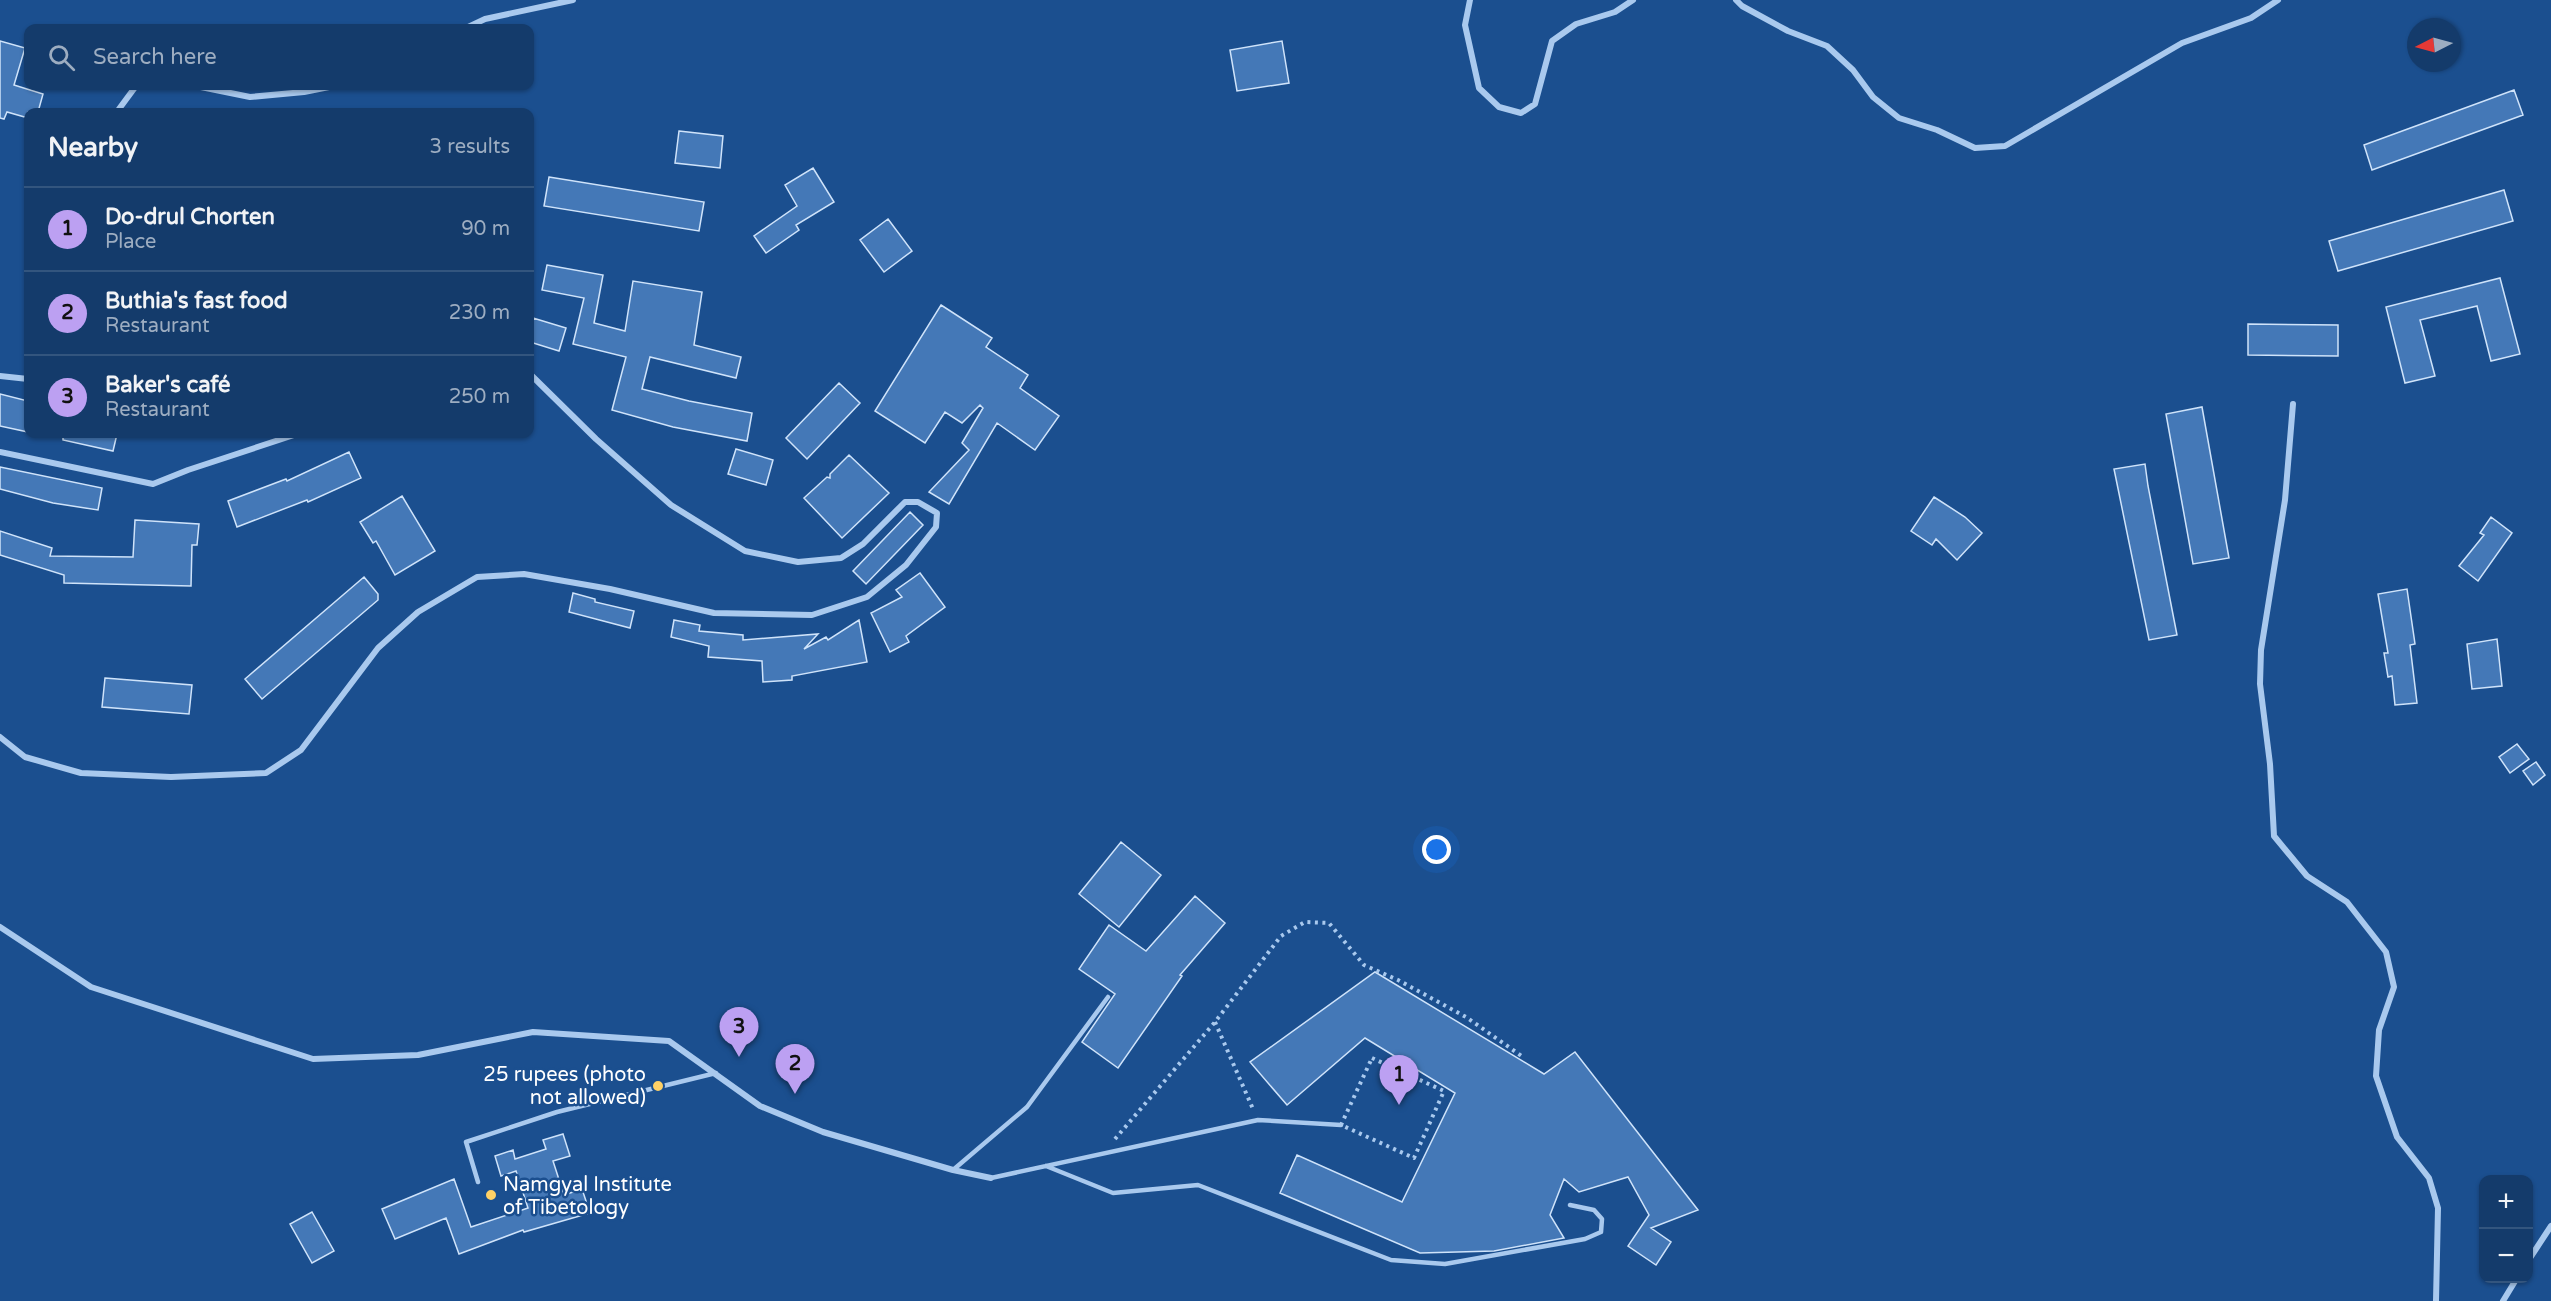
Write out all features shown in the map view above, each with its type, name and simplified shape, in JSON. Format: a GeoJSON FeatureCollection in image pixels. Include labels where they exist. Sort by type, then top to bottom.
{"type":"FeatureCollection","features":[{"type":"Feature","properties":{"kind":"street"},"geometry":{"type":"LineString","coordinates":[[474,24],[485,19],[573,0]]}},
{"type":"Feature","properties":{"kind":"street"},"geometry":{"type":"LineString","coordinates":[[1470,0],[1465,25],[1479,88],[1499,107],[1521,113],[1535,104],[1552,41],[1576,24],[1616,12],[1633,0]]}},
{"type":"Feature","properties":{"kind":"street"},"geometry":{"type":"LineString","coordinates":[[1736,0],[1742,6],[1788,32],[1827,46],[1853,70],[1872,97],[1899,118],[1937,130],[1975,148],[2005,146],[2182,43],[2251,18],[2278,0]]}},
{"type":"Feature","properties":{"kind":"street"},"geometry":{"type":"LineString","coordinates":[[120,108],[133,90]]}},
{"type":"Feature","properties":{"kind":"street"},"geometry":{"type":"LineString","coordinates":[[216,90],[250,97],[314,90]]}},
{"type":"Feature","properties":{"kind":"street"},"geometry":{"type":"LineString","coordinates":[[0,376],[24,379]]}},
{"type":"Feature","properties":{"kind":"street"},"geometry":{"type":"LineString","coordinates":[[0,737],[25,757],[81,773],[171,777],[266,773],[301,750],[378,648],[418,612],[477,577],[524,574],[610,589],[714,613],[812,615],[867,597],[906,565],[936,527],[936,513],[918,502],[905,501],[863,544],[841,558],[798,562],[745,551],[671,505],[596,439],[534,377]]}},
{"type":"Feature","properties":{"kind":"street"},"geometry":{"type":"LineString","coordinates":[[2293,404],[2285,500],[2261,650],[2260,684],[2270,764],[2274,836],[2307,876],[2347,902],[2386,952],[2394,987],[2379,1030],[2376,1076],[2397,1137],[2429,1178],[2438,1208],[2436,1301]]}},
{"type":"Feature","properties":{"kind":"street"},"geometry":{"type":"LineString","coordinates":[[0,452],[153,484],[285,438]]}},
{"type":"Feature","properties":{"kind":"street"},"geometry":{"type":"LineString","coordinates":[[0,927],[91,987],[314,1059],[418,1055],[533,1032],[669,1041],[760,1106],[823,1132],[953,1170],[992,1178]]}},
{"type":"Feature","properties":{"kind":"street"},"geometry":{"type":"LineString","coordinates":[[2533,1255],[2551,1226]]}},
{"type":"Feature","properties":{"kind":"street"},"geometry":{"type":"LineString","coordinates":[[2503,1301],[2514,1283]]}},
{"type":"Feature","properties":{"kind":"lane"},"geometry":{"type":"LineString","coordinates":[[953,1170],[1027,1107],[1107,997]]}},
{"type":"Feature","properties":{"kind":"lane"},"geometry":{"type":"LineString","coordinates":[[478,1182],[466,1142],[557,1112],[716,1073]]}},
{"type":"Feature","properties":{"kind":"lane"},"geometry":{"type":"LineString","coordinates":[[992,1178],[1258,1120],[1341,1125]]}},
{"type":"Feature","properties":{"kind":"lane"},"geometry":{"type":"LineString","coordinates":[[1046,1166],[1113,1193],[1198,1185],[1391,1260],[1445,1264],[1585,1239],[1601,1232],[1602,1219],[1594,1210],[1570,1205]]}},
{"type":"Feature","properties":{"kind":"path"},"geometry":{"type":"LineString","coordinates":[[1103,1154],[1215,1022],[1281,936],[1305,922],[1329,923],[1364,965],[1398,980],[1466,1017],[1523,1057]]}},
{"type":"Feature","properties":{"kind":"path"},"geometry":{"type":"LineString","coordinates":[[1215,1022],[1258,1120]]}},
{"type":"Feature","properties":{"kind":"path"},"geometry":{"type":"LineString","coordinates":[[1372,1058],[1444,1091],[1414,1158],[1341,1125],[1372,1058]]}},
{"type":"Feature","properties":{"kind":"building"},"geometry":{"type":"Polygon","coordinates":[[[0,41],[24,48],[14,85],[24,90],[43,94],[39,108],[24,108],[24,117],[7,112],[4,119],[0,118],[0,41]]]}},
{"type":"Feature","properties":{"kind":"building"},"geometry":{"type":"Polygon","coordinates":[[[1282,41],[1289,83],[1237,91],[1230,50],[1282,41]]]}},
{"type":"Feature","properties":{"kind":"building"},"geometry":{"type":"Polygon","coordinates":[[[2514,90],[2523,115],[2372,170],[2364,145],[2514,90]]]}},
{"type":"Feature","properties":{"kind":"building"},"geometry":{"type":"Polygon","coordinates":[[[679,131],[723,136],[720,168],[675,163],[679,131]]]}},
{"type":"Feature","properties":{"kind":"building"},"geometry":{"type":"Polygon","coordinates":[[[813,168],[834,202],[796,225],[799,230],[766,253],[754,236],[797,206],[785,185],[813,168]]]}},
{"type":"Feature","properties":{"kind":"building"},"geometry":{"type":"Polygon","coordinates":[[[549,177],[704,202],[699,231],[544,206],[549,177]]]}},
{"type":"Feature","properties":{"kind":"building"},"geometry":{"type":"Polygon","coordinates":[[[2504,190],[2513,221],[2338,271],[2329,241],[2504,190]]]}},
{"type":"Feature","properties":{"kind":"building"},"geometry":{"type":"Polygon","coordinates":[[[888,219],[912,251],[884,272],[860,240],[888,219]]]}},
{"type":"Feature","properties":{"kind":"building"},"geometry":{"type":"Polygon","coordinates":[[[547,265],[603,275],[594,323],[625,331],[633,281],[702,292],[694,345],[741,357],[736,378],[650,357],[642,389],[752,413],[747,441],[673,427],[612,410],[626,357],[573,344],[584,298],[542,290],[547,265]]]}},
{"type":"Feature","properties":{"kind":"building"},"geometry":{"type":"Polygon","coordinates":[[[2500,278],[2520,354],[2491,361],[2477,306],[2420,320],[2435,376],[2405,383],[2386,307],[2500,278]]]}},
{"type":"Feature","properties":{"kind":"building"},"geometry":{"type":"Polygon","coordinates":[[[941,305],[992,338],[986,347],[1028,375],[1020,388],[1059,416],[1035,450],[997,423],[949,504],[929,492],[969,450],[962,443],[983,408],[980,405],[962,423],[945,412],[925,443],[875,411],[941,305]]]}},
{"type":"Feature","properties":{"kind":"building"},"geometry":{"type":"Polygon","coordinates":[[[534,318],[566,328],[559,351],[534,343],[534,318]]]}},
{"type":"Feature","properties":{"kind":"building"},"geometry":{"type":"Polygon","coordinates":[[[2248,324],[2338,325],[2338,356],[2248,355],[2248,324]]]}},
{"type":"Feature","properties":{"kind":"building"},"geometry":{"type":"Polygon","coordinates":[[[839,383],[860,403],[807,459],[786,438],[839,383]]]}},
{"type":"Feature","properties":{"kind":"building"},"geometry":{"type":"Polygon","coordinates":[[[0,394],[24,400],[24,431],[0,426],[0,394]]]}},
{"type":"Feature","properties":{"kind":"building"},"geometry":{"type":"Polygon","coordinates":[[[2202,407],[2229,558],[2193,564],[2166,414],[2202,407]]]}},
{"type":"Feature","properties":{"kind":"building"},"geometry":{"type":"Polygon","coordinates":[[[63,438],[116,438],[113,451],[63,440],[63,438]]]}},
{"type":"Feature","properties":{"kind":"building"},"geometry":{"type":"Polygon","coordinates":[[[736,449],[773,460],[766,485],[728,474],[736,449]]]}},
{"type":"Feature","properties":{"kind":"building"},"geometry":{"type":"Polygon","coordinates":[[[349,452],[361,478],[308,502],[307,500],[237,527],[228,501],[286,479],[287,481],[349,452]]]}},
{"type":"Feature","properties":{"kind":"building"},"geometry":{"type":"Polygon","coordinates":[[[849,455],[889,493],[842,538],[804,498],[827,477],[830,478],[830,474],[849,455]]]}},
{"type":"Feature","properties":{"kind":"building"},"geometry":{"type":"Polygon","coordinates":[[[2145,464],[2177,635],[2149,640],[2114,469],[2145,464]]]}},
{"type":"Feature","properties":{"kind":"building"},"geometry":{"type":"Polygon","coordinates":[[[0,467],[102,488],[98,510],[53,503],[0,489],[0,467]]]}},
{"type":"Feature","properties":{"kind":"building"},"geometry":{"type":"Polygon","coordinates":[[[402,496],[435,551],[395,575],[376,541],[373,543],[360,522],[402,496]]]}},
{"type":"Feature","properties":{"kind":"building"},"geometry":{"type":"Polygon","coordinates":[[[1934,497],[1965,517],[1982,533],[1957,560],[1936,539],[1932,545],[1911,531],[1934,497]]]}},
{"type":"Feature","properties":{"kind":"building"},"geometry":{"type":"Polygon","coordinates":[[[910,512],[923,525],[866,584],[853,571],[910,512]]]}},
{"type":"Feature","properties":{"kind":"building"},"geometry":{"type":"Polygon","coordinates":[[[2491,517],[2512,533],[2478,581],[2459,566],[2484,535],[2480,533],[2491,517]]]}},
{"type":"Feature","properties":{"kind":"building"},"geometry":{"type":"Polygon","coordinates":[[[135,520],[199,524],[197,545],[192,545],[191,586],[64,583],[64,575],[0,555],[0,531],[52,548],[50,556],[133,557],[135,520]]]}},
{"type":"Feature","properties":{"kind":"building"},"geometry":{"type":"Polygon","coordinates":[[[920,573],[945,607],[906,636],[909,642],[890,652],[871,613],[902,597],[896,590],[920,573]]]}},
{"type":"Feature","properties":{"kind":"building"},"geometry":{"type":"Polygon","coordinates":[[[364,577],[378,594],[378,600],[262,699],[245,679],[364,577]]]}},
{"type":"Feature","properties":{"kind":"building"},"geometry":{"type":"Polygon","coordinates":[[[2407,589],[2415,644],[2410,645],[2417,703],[2395,705],[2392,676],[2388,677],[2384,653],[2388,653],[2378,594],[2407,589]]]}},
{"type":"Feature","properties":{"kind":"building"},"geometry":{"type":"Polygon","coordinates":[[[573,593],[595,599],[595,602],[634,611],[630,628],[569,612],[573,593]]]}},
{"type":"Feature","properties":{"kind":"building"},"geometry":{"type":"Polygon","coordinates":[[[674,620],[700,625],[699,631],[743,635],[743,640],[818,634],[804,649],[826,637],[828,640],[859,620],[867,662],[792,676],[792,680],[763,682],[762,661],[708,657],[709,646],[671,637],[674,620]]]}},
{"type":"Feature","properties":{"kind":"building"},"geometry":{"type":"Polygon","coordinates":[[[2497,639],[2502,686],[2472,689],[2467,644],[2497,639]]]}},
{"type":"Feature","properties":{"kind":"building"},"geometry":{"type":"Polygon","coordinates":[[[105,678],[192,685],[189,714],[102,707],[105,678]]]}},
{"type":"Feature","properties":{"kind":"building"},"geometry":{"type":"Polygon","coordinates":[[[2517,744],[2529,759],[2510,773],[2499,757],[2517,744]]]}},
{"type":"Feature","properties":{"kind":"building"},"geometry":{"type":"Polygon","coordinates":[[[2536,762],[2545,775],[2533,785],[2523,771],[2536,762]]]}},
{"type":"Feature","properties":{"kind":"building"},"geometry":{"type":"Polygon","coordinates":[[[1121,842],[1161,875],[1119,927],[1079,894],[1121,842]]]}},
{"type":"Feature","properties":{"kind":"building"},"geometry":{"type":"Polygon","coordinates":[[[1195,896],[1225,923],[1180,975],[1182,976],[1118,1068],[1082,1042],[1115,994],[1079,969],[1109,925],[1146,951],[1195,896]]]}},
{"type":"Feature","properties":{"kind":"building"},"geometry":{"type":"Polygon","coordinates":[[[1375,972],[1544,1074],[1575,1052],[1698,1210],[1651,1228],[1671,1242],[1656,1265],[1628,1246],[1649,1215],[1628,1177],[1579,1192],[1564,1179],[1550,1215],[1564,1238],[1494,1251],[1420,1253],[1280,1193],[1297,1155],[1402,1202],[1455,1093],[1365,1038],[1287,1105],[1250,1062],[1375,972]]]}},
{"type":"Feature","properties":{"kind":"building"},"geometry":{"type":"Polygon","coordinates":[[[563,1134],[570,1156],[553,1161],[564,1195],[582,1189],[590,1213],[524,1232],[523,1230],[459,1254],[446,1218],[395,1239],[382,1209],[454,1179],[471,1227],[528,1208],[516,1171],[501,1176],[495,1156],[513,1150],[515,1159],[546,1149],[543,1140],[563,1134]]]}},
{"type":"Feature","properties":{"kind":"building"},"geometry":{"type":"Polygon","coordinates":[[[312,1212],[334,1251],[312,1263],[290,1224],[312,1212]]]}},
{"type":"Feature","properties":{"kind":"place","name":"Baker's café"},"geometry":{"type":"Point","coordinates":[739,1057]}},
{"type":"Feature","properties":{"kind":"place","name":"25 rupees (photo not allowed)"},"geometry":{"type":"Point","coordinates":[658,1086]}},
{"type":"Feature","properties":{"kind":"place","name":"Buthia's fast food"},"geometry":{"type":"Point","coordinates":[795,1094]}},
{"type":"Feature","properties":{"kind":"place","name":"Do-drul Chorten"},"geometry":{"type":"Point","coordinates":[1399,1105]}},
{"type":"Feature","properties":{"kind":"place","name":"Namgyal Institute of Tibetology"},"geometry":{"type":"Point","coordinates":[491,1195]}}]}
